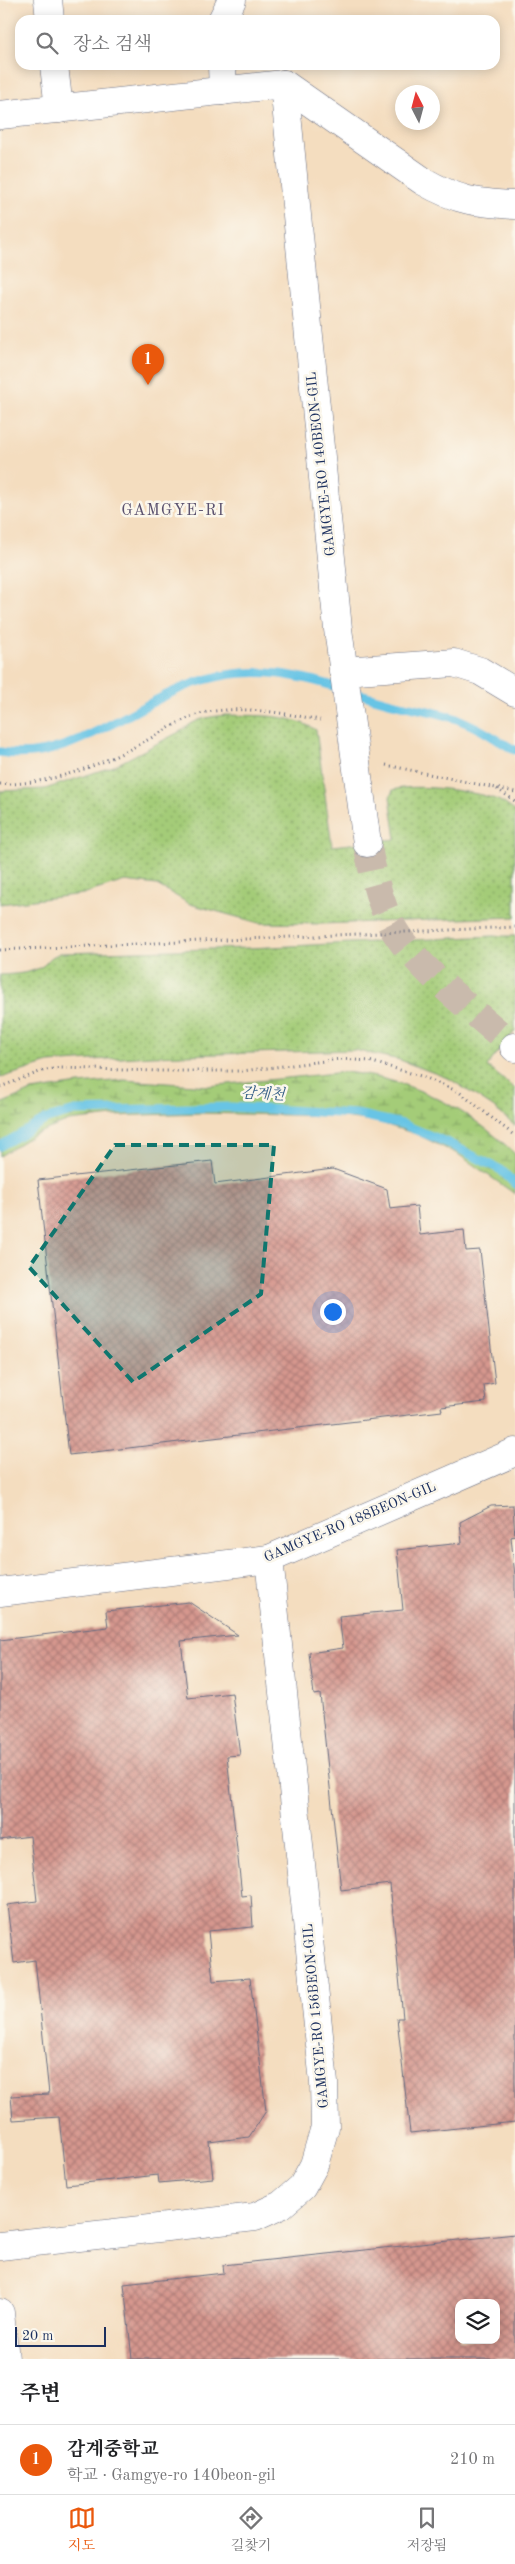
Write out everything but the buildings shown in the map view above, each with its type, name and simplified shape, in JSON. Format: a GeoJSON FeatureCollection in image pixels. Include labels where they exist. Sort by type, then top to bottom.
{"type":"FeatureCollection","features":[{"type":"Feature","properties":{"kind":"street"},"geometry":{"type":"LineString","coordinates":[[48,0],[50,15]]}},
{"type":"Feature","properties":{"kind":"street"},"geometry":{"type":"LineString","coordinates":[[224,15],[232,0]]}},
{"type":"Feature","properties":{"kind":"street"},"geometry":{"type":"LineString","coordinates":[[55,70],[59,109]]}},
{"type":"Feature","properties":{"kind":"street"},"geometry":{"type":"LineString","coordinates":[[0,115],[59,109],[222,78],[284,84],[423,181],[447,195],[475,203],[515,205]]}},
{"type":"Feature","properties":{"kind":"street","name":"GAMGYE-RO 140BEON-GIL"},"geometry":{"type":"LineString","coordinates":[[284,84],[338,629],[367,843]]}},
{"type":"Feature","properties":{"kind":"street"},"geometry":{"type":"LineString","coordinates":[[343,671],[454,663],[480,671],[515,692]]}},
{"type":"Feature","properties":{"kind":"street","name":"GAMGYE-RO 188BEON-GIL"},"geometry":{"type":"LineString","coordinates":[[0,1592],[269,1559],[515,1452]]}},
{"type":"Feature","properties":{"kind":"street","name":"GAMGYE-RO 156BEON-GIL"},"geometry":{"type":"LineString","coordinates":[[0,2246],[255,2217],[281,2205],[302,2188],[314,2165],[325,2127],[324,2083],[269,1559]]}},
{"type":"Feature","properties":{"kind":"street"},"geometry":{"type":"LineString","coordinates":[[0,2313],[5,2359]]}},
{"type":"Feature","properties":{"kind":"path"},"geometry":{"type":"LineString","coordinates":[[0,784],[41,781],[81,770],[124,753],[187,719],[206,713],[272,710],[350,727]]}},
{"type":"Feature","properties":{"kind":"path"},"geometry":{"type":"LineString","coordinates":[[355,765],[380,764],[515,792]]}},
{"type":"Feature","properties":{"kind":"path"},"geometry":{"type":"LineString","coordinates":[[494,788],[515,801]]}},
{"type":"Feature","properties":{"kind":"path"},"geometry":{"type":"LineString","coordinates":[[0,950],[515,927]]}},
{"type":"Feature","properties":{"kind":"path"},"geometry":{"type":"LineString","coordinates":[[0,1087],[45,1070],[61,1068],[157,1071],[242,1070],[341,1059],[368,1061],[424,1077],[459,1092],[515,1136]]}},
{"type":"Feature","properties":{"kind":"highlighted area"},"geometry":{"type":"Polygon","coordinates":[[[115,1145],[274,1145],[261,1294],[133,1382],[29,1267],[115,1145]]]}},
{"type":"Feature","properties":{"kind":"green space"},"geometry":{"type":"Polygon","coordinates":[[[226,715],[284,718],[316,730],[332,846],[396,839],[390,797],[393,790],[415,787],[459,791],[485,796],[498,800],[508,806],[515,811],[515,917],[321,924],[259,923],[190,904],[157,885],[125,881],[83,894],[0,904],[0,791],[45,789],[114,766],[198,721],[208,717],[226,715]]]}},
{"type":"Feature","properties":{"kind":"green space"},"geometry":{"type":"Polygon","coordinates":[[[515,936],[515,1031],[487,1066],[515,1089],[515,1126],[493,1107],[450,1079],[400,1060],[354,1050],[150,1056],[49,1063],[0,1078],[0,975],[34,970],[60,953],[250,948],[515,936]]]}},
{"type":"Feature","properties":{"kind":"green space"},"geometry":{"type":"Polygon","coordinates":[[[345,1072],[393,1081],[415,1089],[437,1098],[478,1123],[515,1154],[515,1194],[458,1154],[416,1134],[374,1121],[334,1116],[200,1113],[113,1116],[69,1121],[33,1135],[0,1156],[0,1104],[32,1091],[124,1080],[209,1086],[345,1072]]]}},
{"type":"Feature","properties":{"kind":"waterway"},"geometry":{"type":"LineString","coordinates":[[0,752],[26,754],[52,749],[104,728],[179,689],[204,680],[230,674],[254,672],[300,677],[392,703],[451,717],[475,727],[515,750]]}},
{"type":"Feature","properties":{"kind":"waterway","name":"감계천"},"geometry":{"type":"LineString","coordinates":[[0,1146],[47,1119],[75,1111],[230,1107],[356,1114],[402,1124],[448,1143],[501,1170],[515,1184]]}},
{"type":"Feature","properties":{"kind":"tunnel"},"geometry":{"type":"LineString","coordinates":[[367,843],[382,903],[398,936],[437,980],[514,1047]]}},
{"type":"Feature","properties":{"kind":"place","name":"감계중학교"},"geometry":{"type":"Point","coordinates":[148,385]}},
{"type":"Feature","properties":{"kind":"district","name":"GAMGYE-RI"},"geometry":{"type":"Point","coordinates":[173,511]}}]}
